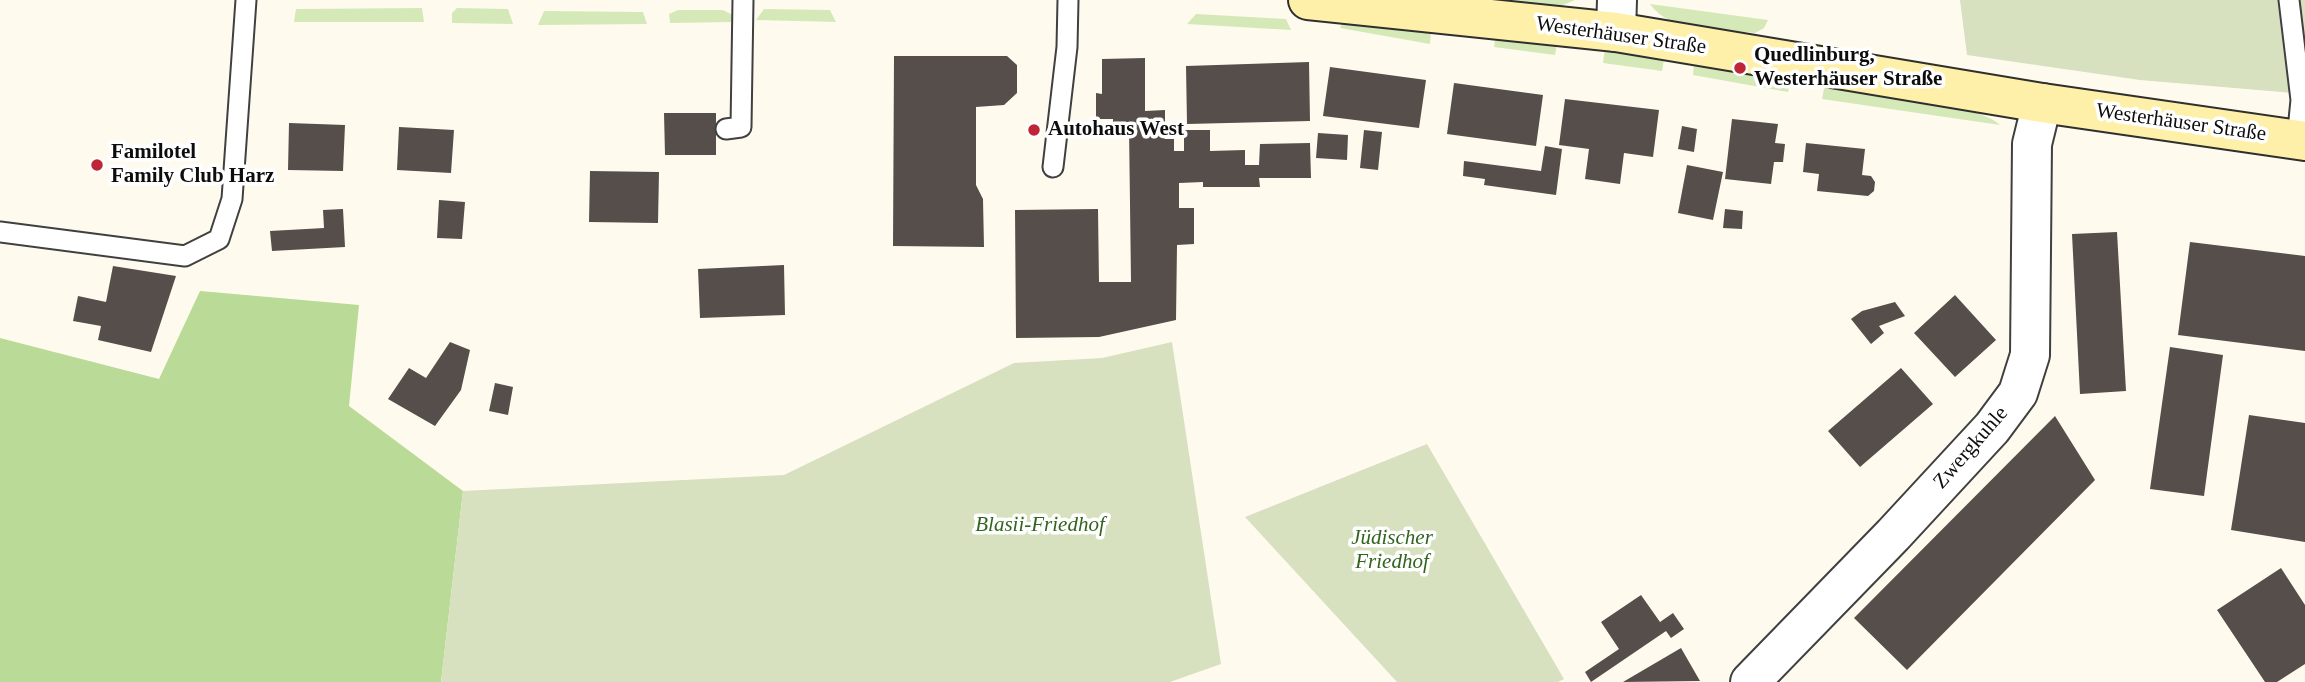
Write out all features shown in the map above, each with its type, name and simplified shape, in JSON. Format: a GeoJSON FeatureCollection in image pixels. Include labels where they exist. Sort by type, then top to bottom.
{"type":"FeatureCollection","features":[{"type":"Feature","properties":{"kind":"main road","name":"Westerhäuser Straße"},"geometry":{"type":"LineString","coordinates":[[1308,0],[1617,16],[2042,103],[2301,141]]}},
{"type":"Feature","properties":{"kind":"street","name":"Zwergkuhle"},"geometry":{"type":"LineString","coordinates":[[1750,682],[1902,526],[1992,428],[2018,393],[2030,355],[2032,144],[2042,103]]}},
{"type":"Feature","properties":{"kind":"lane"},"geometry":{"type":"LineString","coordinates":[[0,232],[185,256],[219,239],[232,199],[246,0]]}},
{"type":"Feature","properties":{"kind":"lane"},"geometry":{"type":"LineString","coordinates":[[726,129],[741,127],[743,0]]}},
{"type":"Feature","properties":{"kind":"lane"},"geometry":{"type":"LineString","coordinates":[[1054,167],[1067,47],[1068,0]]}},
{"type":"Feature","properties":{"kind":"lane"},"geometry":{"type":"LineString","coordinates":[[2289,0],[2301,100],[2301,141]]}},
{"type":"Feature","properties":{"kind":"green space"},"geometry":{"type":"Polygon","coordinates":[[[1497,0],[1575,0],[1556,8],[1497,0]]]}},
{"type":"Feature","properties":{"kind":"green space"},"geometry":{"type":"Polygon","coordinates":[[[1960,0],[2305,0],[2305,94],[2140,80],[1967,55],[1960,0]]]}},
{"type":"Feature","properties":{"kind":"green space"},"geometry":{"type":"Polygon","coordinates":[[[1650,4],[1768,20],[1764,28],[1755,33],[1698,28],[1670,21],[1650,4]]]}},
{"type":"Feature","properties":{"kind":"green space"},"geometry":{"type":"Polygon","coordinates":[[[422,8],[424,22],[294,22],[296,9],[422,8]]]}},
{"type":"Feature","properties":{"kind":"green space"},"geometry":{"type":"Polygon","coordinates":[[[457,8],[508,9],[513,24],[452,23],[452,13],[457,8]]]}},
{"type":"Feature","properties":{"kind":"green space"},"geometry":{"type":"Polygon","coordinates":[[[764,9],[830,10],[836,22],[756,20],[764,9]]]}},
{"type":"Feature","properties":{"kind":"green space"},"geometry":{"type":"Polygon","coordinates":[[[678,10],[723,10],[733,15],[732,22],[670,23],[669,14],[678,10]]]}},
{"type":"Feature","properties":{"kind":"green space"},"geometry":{"type":"Polygon","coordinates":[[[544,11],[643,12],[647,24],[538,25],[544,11]]]}},
{"type":"Feature","properties":{"kind":"green space"},"geometry":{"type":"Polygon","coordinates":[[[1196,14],[1286,19],[1291,30],[1187,24],[1196,14]]]}},
{"type":"Feature","properties":{"kind":"green space"},"geometry":{"type":"Polygon","coordinates":[[[1343,21],[1431,33],[1430,44],[1340,28],[1343,21]]]}},
{"type":"Feature","properties":{"kind":"green space"},"geometry":{"type":"Polygon","coordinates":[[[1496,34],[1557,42],[1555,55],[1494,47],[1496,34]]]}},
{"type":"Feature","properties":{"kind":"green space"},"geometry":{"type":"Polygon","coordinates":[[[1605,48],[1664,59],[1662,71],[1603,63],[1605,48]]]}},
{"type":"Feature","properties":{"kind":"green space"},"geometry":{"type":"Polygon","coordinates":[[[1694,63],[1790,79],[1788,92],[1693,75],[1694,63]]]}},
{"type":"Feature","properties":{"kind":"green space"},"geometry":{"type":"Polygon","coordinates":[[[1825,83],[1970,111],[2000,125],[1822,99],[1825,83]]]}},
{"type":"Feature","properties":{"kind":"green space"},"geometry":{"type":"Polygon","coordinates":[[[200,291],[359,305],[349,406],[463,491],[441,682],[0,682],[0,338],[159,379],[200,291]]]}},
{"type":"Feature","properties":{"kind":"green space","name":"Blasii-Friedhof"},"geometry":{"type":"Polygon","coordinates":[[[1172,342],[1221,664],[1170,682],[441,682],[463,491],[784,475],[1014,363],[1102,358],[1172,342]]]}},
{"type":"Feature","properties":{"kind":"green space","name":"Jüdischer Friedhof"},"geometry":{"type":"Polygon","coordinates":[[[1427,444],[1564,679],[1558,682],[1397,682],[1245,517],[1427,444]]]}},
{"type":"Feature","properties":{"kind":"building"},"geometry":{"type":"Polygon","coordinates":[[[894,56],[1007,56],[1017,65],[1017,93],[1004,105],[976,107],[976,185],[983,199],[984,247],[893,246],[894,56]]]}},
{"type":"Feature","properties":{"kind":"building"},"geometry":{"type":"Polygon","coordinates":[[[1145,58],[1145,111],[1165,110],[1165,139],[1174,139],[1174,151],[1184,151],[1184,130],[1210,130],[1210,151],[1245,150],[1245,165],[1259,165],[1260,144],[1310,143],[1311,178],[1259,178],[1260,187],[1203,187],[1203,182],[1179,183],[1179,208],[1194,208],[1194,244],[1177,245],[1176,320],[1099,337],[1016,338],[1015,210],[1098,209],[1099,282],[1131,282],[1129,126],[1113,126],[1113,119],[1096,119],[1096,93],[1102,94],[1102,59],[1145,58]]]}},
{"type":"Feature","properties":{"kind":"building"},"geometry":{"type":"Polygon","coordinates":[[[1309,62],[1310,121],[1187,124],[1186,66],[1309,62]]]}},
{"type":"Feature","properties":{"kind":"building"},"geometry":{"type":"Polygon","coordinates":[[[1330,67],[1426,80],[1419,128],[1323,116],[1330,67]]]}},
{"type":"Feature","properties":{"kind":"building"},"geometry":{"type":"Polygon","coordinates":[[[1454,83],[1543,95],[1536,146],[1447,134],[1454,83]]]}},
{"type":"Feature","properties":{"kind":"building"},"geometry":{"type":"Polygon","coordinates":[[[1565,99],[1659,110],[1653,157],[1624,153],[1620,184],[1585,179],[1589,149],[1559,145],[1565,99]]]}},
{"type":"Feature","properties":{"kind":"building"},"geometry":{"type":"Polygon","coordinates":[[[664,113],[716,113],[716,155],[665,155],[664,113]]]}},
{"type":"Feature","properties":{"kind":"building"},"geometry":{"type":"Polygon","coordinates":[[[1732,119],[1778,124],[1775,143],[1785,144],[1783,162],[1774,162],[1771,184],[1725,179],[1732,119]]]}},
{"type":"Feature","properties":{"kind":"building"},"geometry":{"type":"Polygon","coordinates":[[[289,123],[345,125],[343,171],[288,170],[289,123]]]}},
{"type":"Feature","properties":{"kind":"building"},"geometry":{"type":"Polygon","coordinates":[[[1682,126],[1697,129],[1694,152],[1678,149],[1682,126]]]}},
{"type":"Feature","properties":{"kind":"building"},"geometry":{"type":"Polygon","coordinates":[[[399,127],[454,130],[451,173],[397,170],[399,127]]]}},
{"type":"Feature","properties":{"kind":"building"},"geometry":{"type":"Polygon","coordinates":[[[1364,130],[1382,132],[1378,170],[1360,168],[1364,130]]]}},
{"type":"Feature","properties":{"kind":"building"},"geometry":{"type":"Polygon","coordinates":[[[1318,133],[1348,135],[1347,160],[1316,158],[1318,133]]]}},
{"type":"Feature","properties":{"kind":"building"},"geometry":{"type":"Polygon","coordinates":[[[1806,143],[1865,149],[1862,175],[1871,176],[1875,182],[1874,191],[1868,196],[1817,191],[1819,174],[1803,172],[1806,143]]]}},
{"type":"Feature","properties":{"kind":"building"},"geometry":{"type":"Polygon","coordinates":[[[1545,146],[1562,149],[1556,195],[1484,185],[1485,179],[1463,176],[1464,161],[1541,171],[1545,146]]]}},
{"type":"Feature","properties":{"kind":"building"},"geometry":{"type":"Polygon","coordinates":[[[1687,165],[1723,172],[1713,220],[1678,213],[1687,165]]]}},
{"type":"Feature","properties":{"kind":"building"},"geometry":{"type":"Polygon","coordinates":[[[590,171],[659,172],[658,223],[589,222],[590,171]]]}},
{"type":"Feature","properties":{"kind":"building"},"geometry":{"type":"Polygon","coordinates":[[[439,200],[465,202],[462,239],[437,238],[439,200]]]}},
{"type":"Feature","properties":{"kind":"building"},"geometry":{"type":"Polygon","coordinates":[[[343,209],[345,247],[272,251],[270,231],[324,228],[323,210],[343,209]]]}},
{"type":"Feature","properties":{"kind":"building"},"geometry":{"type":"Polygon","coordinates":[[[1725,209],[1743,211],[1742,229],[1723,228],[1725,209]]]}},
{"type":"Feature","properties":{"kind":"building"},"geometry":{"type":"Polygon","coordinates":[[[2117,232],[2126,391],[2080,394],[2072,234],[2117,232]]]}},
{"type":"Feature","properties":{"kind":"building"},"geometry":{"type":"Polygon","coordinates":[[[2190,242],[2305,256],[2305,351],[2178,335],[2190,242]]]}},
{"type":"Feature","properties":{"kind":"building"},"geometry":{"type":"Polygon","coordinates":[[[784,265],[785,315],[700,318],[698,269],[784,265]]]}},
{"type":"Feature","properties":{"kind":"building"},"geometry":{"type":"Polygon","coordinates":[[[113,266],[176,276],[151,352],[98,340],[101,326],[73,321],[78,296],[106,302],[113,266]]]}},
{"type":"Feature","properties":{"kind":"building"},"geometry":{"type":"Polygon","coordinates":[[[1955,295],[1996,340],[1955,377],[1914,333],[1955,295]]]}},
{"type":"Feature","properties":{"kind":"building"},"geometry":{"type":"Polygon","coordinates":[[[1895,302],[1905,316],[1879,326],[1884,333],[1871,344],[1851,319],[1862,311],[1895,302]]]}},
{"type":"Feature","properties":{"kind":"building"},"geometry":{"type":"Polygon","coordinates":[[[450,342],[470,350],[461,390],[435,426],[388,399],[409,368],[426,378],[450,342]]]}},
{"type":"Feature","properties":{"kind":"building"},"geometry":{"type":"Polygon","coordinates":[[[2170,347],[2223,355],[2204,496],[2150,489],[2170,347]]]}},
{"type":"Feature","properties":{"kind":"building"},"geometry":{"type":"Polygon","coordinates":[[[1901,368],[1933,404],[1860,467],[1828,431],[1901,368]]]}},
{"type":"Feature","properties":{"kind":"building"},"geometry":{"type":"Polygon","coordinates":[[[495,383],[513,387],[508,415],[489,411],[495,383]]]}},
{"type":"Feature","properties":{"kind":"building"},"geometry":{"type":"Polygon","coordinates":[[[2249,415],[2305,423],[2305,542],[2231,530],[2249,415]]]}},
{"type":"Feature","properties":{"kind":"building"},"geometry":{"type":"Polygon","coordinates":[[[2055,416],[2095,480],[1907,670],[1854,618],[2055,416]]]}},
{"type":"Feature","properties":{"kind":"building"},"geometry":{"type":"Polygon","coordinates":[[[2281,568],[2305,605],[2305,664],[2277,682],[2265,682],[2217,610],[2281,568]]]}},
{"type":"Feature","properties":{"kind":"building"},"geometry":{"type":"Polygon","coordinates":[[[1641,595],[1660,622],[1673,613],[1684,629],[1671,638],[1666,631],[1591,682],[1585,672],[1619,649],[1601,622],[1641,595]]]}},
{"type":"Feature","properties":{"kind":"building"},"geometry":{"type":"Polygon","coordinates":[[[1681,648],[1700,681],[1623,682],[1681,648]]]}},
{"type":"Feature","properties":{"kind":"place","name":"Quedlinburg, Westerhäuser Straße"},"geometry":{"type":"Point","coordinates":[1740,68]}},
{"type":"Feature","properties":{"kind":"place","name":"Autohaus West"},"geometry":{"type":"Point","coordinates":[1034,130]}},
{"type":"Feature","properties":{"kind":"place","name":"Familotel Family Club Harz"},"geometry":{"type":"Point","coordinates":[97,165]}}]}
